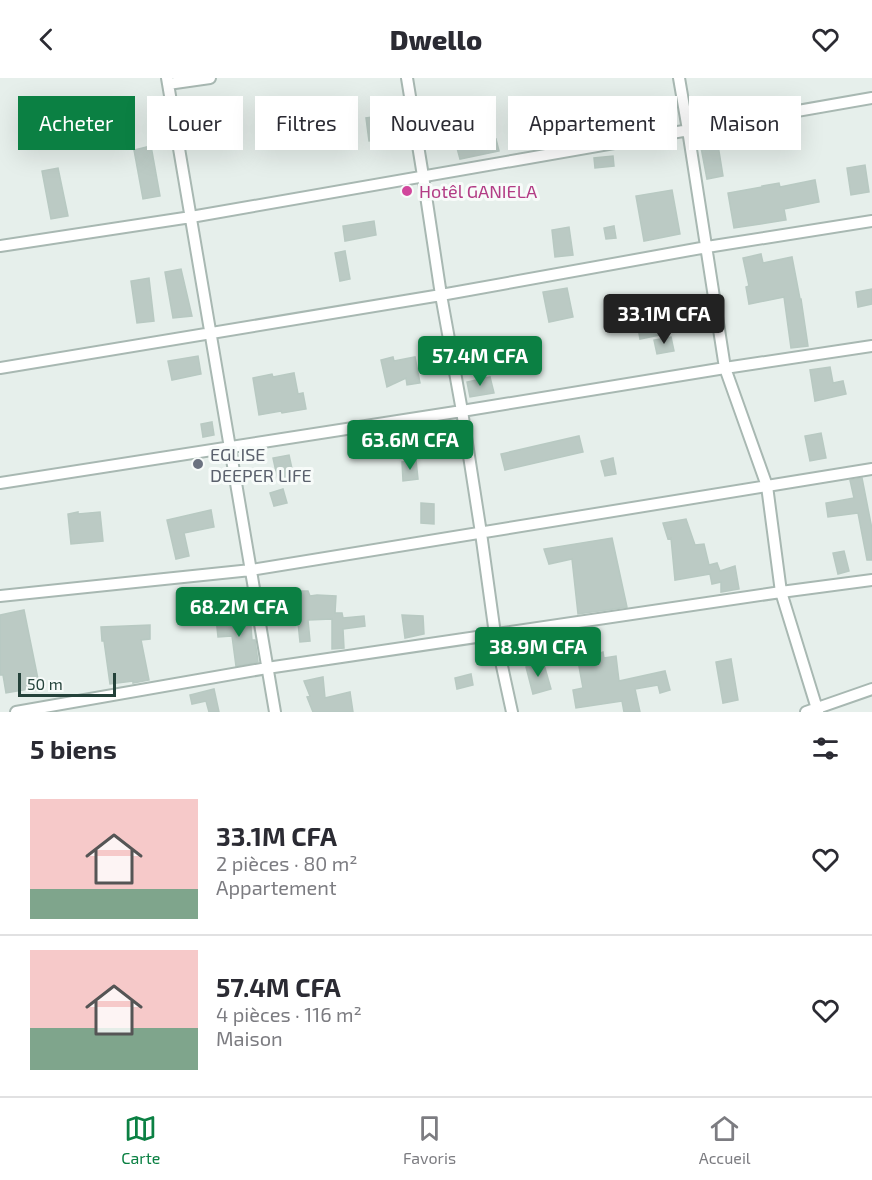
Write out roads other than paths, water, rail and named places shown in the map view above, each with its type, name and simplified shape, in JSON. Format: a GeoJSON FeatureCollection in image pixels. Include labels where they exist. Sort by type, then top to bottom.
{"type":"FeatureCollection","features":[{"type":"Feature","properties":{"kind":"street"},"geometry":{"type":"LineString","coordinates":[[210,78],[167,81],[275,712]]}},
{"type":"Feature","properties":{"kind":"street"},"geometry":{"type":"LineString","coordinates":[[406,78],[482,533],[495,634],[512,712]]}},
{"type":"Feature","properties":{"kind":"street"},"geometry":{"type":"LineString","coordinates":[[679,78],[725,368],[768,486],[781,592],[813,711],[872,689]]}},
{"type":"Feature","properties":{"kind":"street"},"geometry":{"type":"LineString","coordinates":[[0,246],[191,217],[872,98]]}},
{"type":"Feature","properties":{"kind":"street"},"geometry":{"type":"LineString","coordinates":[[0,368],[441,295],[872,220]]}},
{"type":"Feature","properties":{"kind":"street"},"geometry":{"type":"LineString","coordinates":[[0,483],[872,346]]}},
{"type":"Feature","properties":{"kind":"street"},"geometry":{"type":"LineString","coordinates":[[0,596],[251,570],[872,469]]}},
{"type":"Feature","properties":{"kind":"street"},"geometry":{"type":"LineString","coordinates":[[16,712],[41,710],[267,668],[872,580]]}},
{"type":"Feature","properties":{"kind":"place","name":"Hotêl GANIELA"},"geometry":{"type":"Point","coordinates":[407,191]}},
{"type":"Feature","properties":{"kind":"place","name":"EGLISE DEEPER LIFE"},"geometry":{"type":"Point","coordinates":[198,464]}}]}
